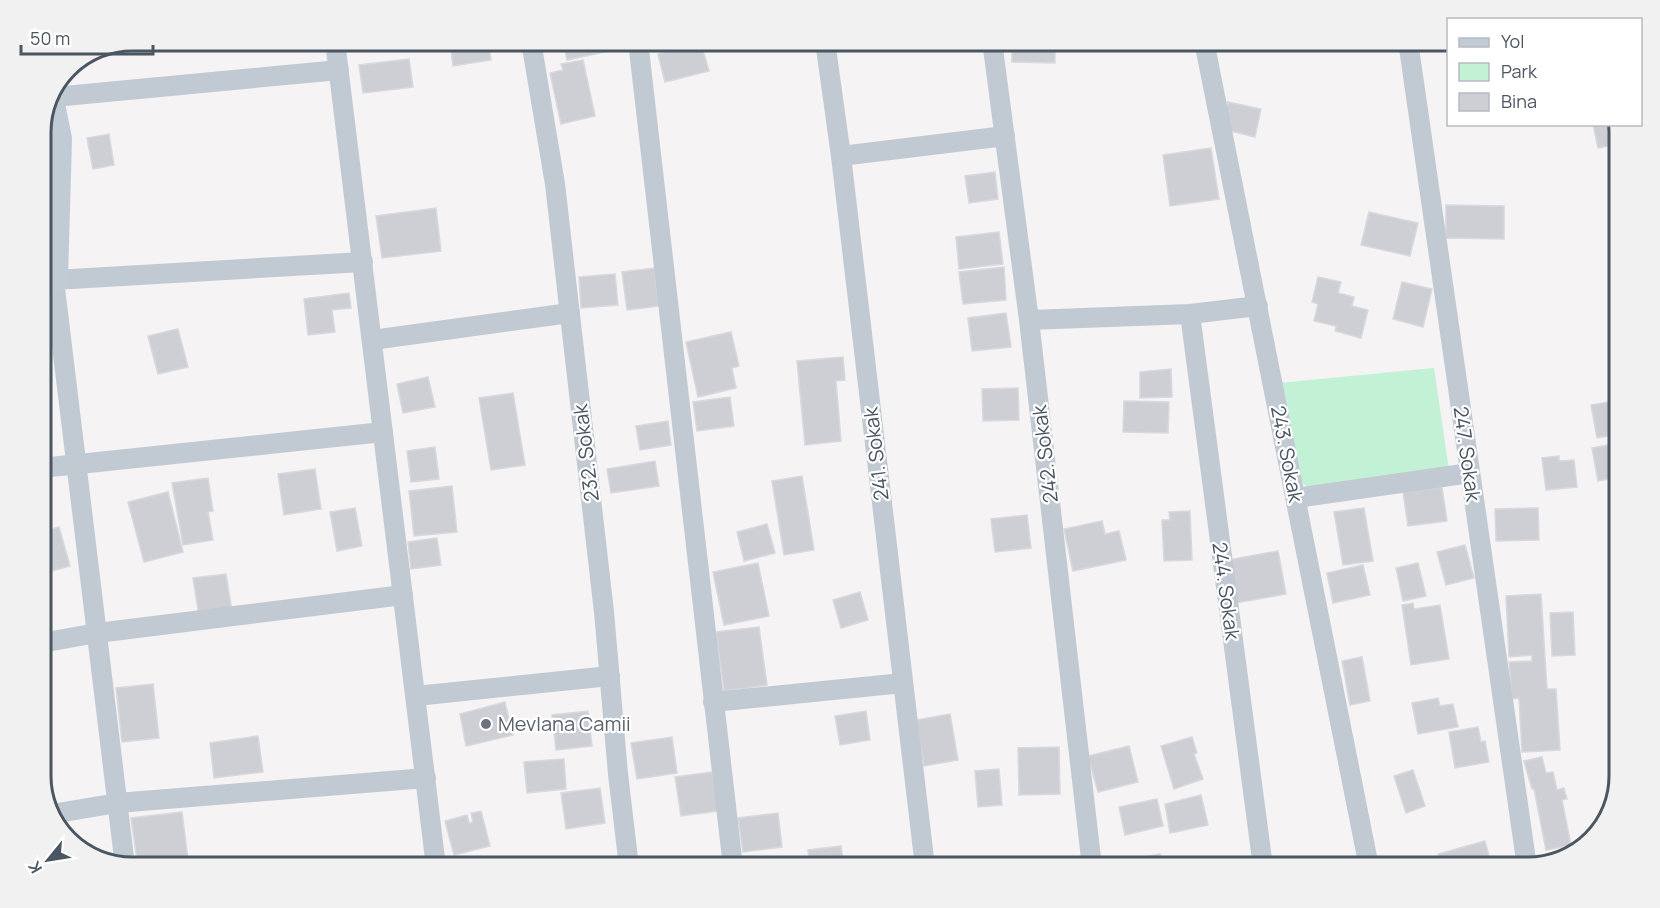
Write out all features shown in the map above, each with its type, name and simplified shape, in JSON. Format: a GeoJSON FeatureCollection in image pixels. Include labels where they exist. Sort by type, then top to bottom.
{"type":"FeatureCollection","features":[{"type":"Feature","properties":{"kind":"street"},"geometry":{"type":"LineString","coordinates":[[336,51],[435,857]]}},
{"type":"Feature","properties":{"kind":"street","name":"232. Sokak"},"geometry":{"type":"LineString","coordinates":[[533,51],[555,184],[604,612],[628,857]]}},
{"type":"Feature","properties":{"kind":"street"},"geometry":{"type":"LineString","coordinates":[[639,51],[732,857]]}},
{"type":"Feature","properties":{"kind":"street","name":"241. Sokak"},"geometry":{"type":"LineString","coordinates":[[827,51],[924,857]]}},
{"type":"Feature","properties":{"kind":"street","name":"242. Sokak"},"geometry":{"type":"LineString","coordinates":[[993,51],[1029,320],[1091,857]]}},
{"type":"Feature","properties":{"kind":"street","name":"243. Sokak"},"geometry":{"type":"LineString","coordinates":[[1206,51],[1367,857]]}},
{"type":"Feature","properties":{"kind":"street","name":"247. Sokak"},"geometry":{"type":"LineString","coordinates":[[1410,51],[1526,857]]}},
{"type":"Feature","properties":{"kind":"street"},"geometry":{"type":"LineString","coordinates":[[59,97],[339,70]]}},
{"type":"Feature","properties":{"kind":"street"},"geometry":{"type":"LineString","coordinates":[[841,156],[1005,136]]}},
{"type":"Feature","properties":{"kind":"street"},"geometry":{"type":"LineString","coordinates":[[51,284],[363,262]]}},
{"type":"Feature","properties":{"kind":"street"},"geometry":{"type":"LineString","coordinates":[[1029,320],[1190,314],[1258,306]]}},
{"type":"Feature","properties":{"kind":"street"},"geometry":{"type":"LineString","coordinates":[[51,309],[76,464],[124,856]]}},
{"type":"Feature","properties":{"kind":"street"},"geometry":{"type":"LineString","coordinates":[[372,339],[570,313]]}},
{"type":"Feature","properties":{"kind":"street","name":"244. Sokak"},"geometry":{"type":"LineString","coordinates":[[1190,314],[1262,857]]}},
{"type":"Feature","properties":{"kind":"street"},"geometry":{"type":"LineString","coordinates":[[51,467],[383,432]]}},
{"type":"Feature","properties":{"kind":"street"},"geometry":{"type":"LineString","coordinates":[[1296,498],[1470,473]]}},
{"type":"Feature","properties":{"kind":"street"},"geometry":{"type":"LineString","coordinates":[[51,641],[96,633],[403,595]]}},
{"type":"Feature","properties":{"kind":"street"},"geometry":{"type":"LineString","coordinates":[[416,696],[610,676]]}},
{"type":"Feature","properties":{"kind":"street"},"geometry":{"type":"LineString","coordinates":[[713,702],[903,683]]}},
{"type":"Feature","properties":{"kind":"street"},"geometry":{"type":"LineString","coordinates":[[59,813],[117,803],[426,778]]}},
{"type":"Feature","properties":{"kind":"green space"},"geometry":{"type":"Polygon","coordinates":[[[1434,368],[1449,470],[1309,488],[1298,480],[1279,383],[1434,368]]]}},
{"type":"Feature","properties":{"kind":"building"},"geometry":{"type":"Polygon","coordinates":[[[451,51],[490,51],[491,60],[453,66],[451,51]]]}},
{"type":"Feature","properties":{"kind":"building"},"geometry":{"type":"Polygon","coordinates":[[[565,51],[609,51],[567,60],[565,51]]]}},
{"type":"Feature","properties":{"kind":"building"},"geometry":{"type":"Polygon","coordinates":[[[670,51],[703,51],[709,71],[665,82],[658,54],[670,51]]]}},
{"type":"Feature","properties":{"kind":"building"},"geometry":{"type":"Polygon","coordinates":[[[1012,51],[1055,51],[1055,63],[1012,62],[1012,51]]]}},
{"type":"Feature","properties":{"kind":"building"},"geometry":{"type":"Polygon","coordinates":[[[409,59],[413,87],[363,93],[359,65],[409,59]]]}},
{"type":"Feature","properties":{"kind":"building"},"geometry":{"type":"Polygon","coordinates":[[[583,60],[595,116],[561,124],[550,73],[563,70],[561,64],[583,60]]]}},
{"type":"Feature","properties":{"kind":"building"},"geometry":{"type":"Polygon","coordinates":[[[1228,102],[1261,109],[1255,137],[1222,129],[1228,102]]]}},
{"type":"Feature","properties":{"kind":"building"},"geometry":{"type":"Polygon","coordinates":[[[1593,126],[1609,126],[1609,146],[1598,148],[1593,126]]]}},
{"type":"Feature","properties":{"kind":"building"},"geometry":{"type":"Polygon","coordinates":[[[109,134],[114,165],[93,169],[87,138],[109,134]]]}},
{"type":"Feature","properties":{"kind":"building"},"geometry":{"type":"Polygon","coordinates":[[[1211,148],[1219,199],[1170,206],[1163,155],[1211,148]]]}},
{"type":"Feature","properties":{"kind":"building"},"geometry":{"type":"Polygon","coordinates":[[[995,172],[998,199],[969,203],[965,176],[995,172]]]}},
{"type":"Feature","properties":{"kind":"building"},"geometry":{"type":"Polygon","coordinates":[[[1446,205],[1504,206],[1504,239],[1446,238],[1446,205]]]}},
{"type":"Feature","properties":{"kind":"building"},"geometry":{"type":"Polygon","coordinates":[[[436,208],[441,251],[382,258],[376,216],[436,208]]]}},
{"type":"Feature","properties":{"kind":"building"},"geometry":{"type":"Polygon","coordinates":[[[1369,212],[1418,223],[1410,256],[1361,245],[1369,212]]]}},
{"type":"Feature","properties":{"kind":"building"},"geometry":{"type":"Polygon","coordinates":[[[999,232],[1003,264],[959,269],[956,237],[999,232]]]}},
{"type":"Feature","properties":{"kind":"building"},"geometry":{"type":"Polygon","coordinates":[[[1004,267],[1006,300],[963,304],[959,272],[1004,267]]]}},
{"type":"Feature","properties":{"kind":"building"},"geometry":{"type":"Polygon","coordinates":[[[654,268],[659,306],[627,310],[622,272],[654,268]]]}},
{"type":"Feature","properties":{"kind":"building"},"geometry":{"type":"Polygon","coordinates":[[[615,274],[618,305],[581,308],[579,277],[615,274]]]}},
{"type":"Feature","properties":{"kind":"building"},"geometry":{"type":"Polygon","coordinates":[[[1318,277],[1341,282],[1338,293],[1354,297],[1352,306],[1368,310],[1361,338],[1335,331],[1336,326],[1314,321],[1318,304],[1312,302],[1318,277]]]}},
{"type":"Feature","properties":{"kind":"building"},"geometry":{"type":"Polygon","coordinates":[[[1402,282],[1432,289],[1423,327],[1393,319],[1402,282]]]}},
{"type":"Feature","properties":{"kind":"building"},"geometry":{"type":"Polygon","coordinates":[[[349,293],[351,308],[332,310],[335,332],[308,335],[304,299],[349,293]]]}},
{"type":"Feature","properties":{"kind":"building"},"geometry":{"type":"Polygon","coordinates":[[[1006,313],[1011,347],[972,351],[968,318],[1006,313]]]}},
{"type":"Feature","properties":{"kind":"building"},"geometry":{"type":"Polygon","coordinates":[[[178,329],[188,367],[158,374],[148,336],[178,329]]]}},
{"type":"Feature","properties":{"kind":"building"},"geometry":{"type":"Polygon","coordinates":[[[731,332],[739,366],[732,368],[736,388],[698,397],[686,342],[731,332]]]}},
{"type":"Feature","properties":{"kind":"building"},"geometry":{"type":"Polygon","coordinates":[[[843,357],[845,380],[836,381],[841,441],[805,445],[797,361],[843,357]]]}},
{"type":"Feature","properties":{"kind":"building"},"geometry":{"type":"Polygon","coordinates":[[[1171,369],[1172,397],[1140,398],[1140,372],[1171,369]]]}},
{"type":"Feature","properties":{"kind":"building"},"geometry":{"type":"Polygon","coordinates":[[[428,377],[435,407],[403,413],[397,384],[428,377]]]}},
{"type":"Feature","properties":{"kind":"building"},"geometry":{"type":"Polygon","coordinates":[[[1018,388],[1019,420],[983,421],[982,389],[1018,388]]]}},
{"type":"Feature","properties":{"kind":"building"},"geometry":{"type":"Polygon","coordinates":[[[513,393],[525,465],[491,470],[479,398],[513,393]]]}},
{"type":"Feature","properties":{"kind":"building"},"geometry":{"type":"Polygon","coordinates":[[[730,397],[734,426],[697,431],[693,402],[730,397]]]}},
{"type":"Feature","properties":{"kind":"building"},"geometry":{"type":"Polygon","coordinates":[[[1124,401],[1169,402],[1168,433],[1123,432],[1124,401]]]}},
{"type":"Feature","properties":{"kind":"building"},"geometry":{"type":"Polygon","coordinates":[[[1609,402],[1609,436],[1597,438],[1591,405],[1609,402]]]}},
{"type":"Feature","properties":{"kind":"building"},"geometry":{"type":"Polygon","coordinates":[[[668,421],[671,445],[640,450],[636,426],[668,421]]]}},
{"type":"Feature","properties":{"kind":"building"},"geometry":{"type":"Polygon","coordinates":[[[1609,445],[1609,479],[1598,481],[1592,448],[1609,445]]]}},
{"type":"Feature","properties":{"kind":"building"},"geometry":{"type":"Polygon","coordinates":[[[435,447],[439,479],[411,482],[407,451],[435,447]]]}},
{"type":"Feature","properties":{"kind":"building"},"geometry":{"type":"Polygon","coordinates":[[[1559,456],[1559,461],[1574,460],[1577,487],[1546,490],[1542,458],[1559,456]]]}},
{"type":"Feature","properties":{"kind":"building"},"geometry":{"type":"Polygon","coordinates":[[[655,461],[659,486],[611,493],[607,469],[655,461]]]}},
{"type":"Feature","properties":{"kind":"building"},"geometry":{"type":"Polygon","coordinates":[[[315,469],[321,509],[284,515],[278,474],[315,469]]]}},
{"type":"Feature","properties":{"kind":"building"},"geometry":{"type":"Polygon","coordinates":[[[802,476],[814,550],[784,555],[772,481],[802,476]]]}},
{"type":"Feature","properties":{"kind":"building"},"geometry":{"type":"Polygon","coordinates":[[[208,478],[213,511],[208,512],[213,540],[183,545],[172,483],[208,478]]]}},
{"type":"Feature","properties":{"kind":"building"},"geometry":{"type":"Polygon","coordinates":[[[452,486],[457,532],[414,536],[409,491],[452,486]]]}},
{"type":"Feature","properties":{"kind":"building"},"geometry":{"type":"Polygon","coordinates":[[[1442,487],[1447,521],[1408,526],[1403,492],[1442,487]]]}},
{"type":"Feature","properties":{"kind":"building"},"geometry":{"type":"Polygon","coordinates":[[[168,492],[183,552],[144,562],[128,502],[168,492]]]}},
{"type":"Feature","properties":{"kind":"building"},"geometry":{"type":"Polygon","coordinates":[[[355,508],[362,546],[337,551],[330,512],[355,508]]]}},
{"type":"Feature","properties":{"kind":"building"},"geometry":{"type":"Polygon","coordinates":[[[1364,508],[1373,561],[1343,565],[1334,512],[1364,508]]]}},
{"type":"Feature","properties":{"kind":"building"},"geometry":{"type":"Polygon","coordinates":[[[1538,508],[1539,540],[1496,541],[1495,509],[1538,508]]]}},
{"type":"Feature","properties":{"kind":"building"},"geometry":{"type":"Polygon","coordinates":[[[1190,511],[1192,560],[1164,561],[1162,520],[1170,520],[1169,512],[1190,511]]]}},
{"type":"Feature","properties":{"kind":"building"},"geometry":{"type":"Polygon","coordinates":[[[1027,515],[1031,548],[995,552],[991,519],[1027,515]]]}},
{"type":"Feature","properties":{"kind":"building"},"geometry":{"type":"Polygon","coordinates":[[[1102,521],[1105,534],[1119,531],[1126,560],[1073,571],[1064,529],[1102,521]]]}},
{"type":"Feature","properties":{"kind":"building"},"geometry":{"type":"Polygon","coordinates":[[[767,524],[775,553],[744,561],[737,532],[767,524]]]}},
{"type":"Feature","properties":{"kind":"building"},"geometry":{"type":"Polygon","coordinates":[[[59,527],[70,566],[51,571],[51,529],[59,527]]]}},
{"type":"Feature","properties":{"kind":"building"},"geometry":{"type":"Polygon","coordinates":[[[437,538],[441,565],[411,569],[408,542],[437,538]]]}},
{"type":"Feature","properties":{"kind":"building"},"geometry":{"type":"Polygon","coordinates":[[[1465,545],[1474,578],[1446,585],[1437,552],[1465,545]]]}},
{"type":"Feature","properties":{"kind":"building"},"geometry":{"type":"Polygon","coordinates":[[[1278,551],[1286,594],[1236,603],[1228,560],[1278,551]]]}},
{"type":"Feature","properties":{"kind":"building"},"geometry":{"type":"Polygon","coordinates":[[[758,563],[769,616],[724,625],[713,572],[758,563]]]}},
{"type":"Feature","properties":{"kind":"building"},"geometry":{"type":"Polygon","coordinates":[[[1418,563],[1426,596],[1403,601],[1396,568],[1418,563]]]}},
{"type":"Feature","properties":{"kind":"building"},"geometry":{"type":"Polygon","coordinates":[[[1363,565],[1370,595],[1333,603],[1327,573],[1363,565]]]}},
{"type":"Feature","properties":{"kind":"building"},"geometry":{"type":"Polygon","coordinates":[[[226,574],[232,611],[199,616],[193,578],[226,574]]]}},
{"type":"Feature","properties":{"kind":"building"},"geometry":{"type":"Polygon","coordinates":[[[860,592],[868,620],[841,628],[833,600],[860,592]]]}},
{"type":"Feature","properties":{"kind":"building"},"geometry":{"type":"Polygon","coordinates":[[[1541,594],[1547,689],[1556,689],[1560,750],[1522,752],[1519,698],[1512,699],[1509,662],[1532,661],[1532,655],[1509,657],[1506,596],[1541,594]]]}},
{"type":"Feature","properties":{"kind":"building"},"geometry":{"type":"Polygon","coordinates":[[[1413,603],[1414,609],[1440,605],[1449,659],[1411,665],[1402,605],[1413,603]]]}},
{"type":"Feature","properties":{"kind":"building"},"geometry":{"type":"Polygon","coordinates":[[[1573,612],[1575,655],[1552,656],[1550,613],[1573,612]]]}},
{"type":"Feature","properties":{"kind":"building"},"geometry":{"type":"Polygon","coordinates":[[[759,627],[767,685],[724,691],[716,632],[759,627]]]}},
{"type":"Feature","properties":{"kind":"building"},"geometry":{"type":"Polygon","coordinates":[[[1362,657],[1370,701],[1350,705],[1342,661],[1362,657]]]}},
{"type":"Feature","properties":{"kind":"building"},"geometry":{"type":"Polygon","coordinates":[[[153,684],[159,738],[122,742],[116,688],[153,684]]]}},
{"type":"Feature","properties":{"kind":"building"},"geometry":{"type":"Polygon","coordinates":[[[1438,698],[1440,706],[1453,704],[1458,727],[1418,734],[1412,703],[1438,698]]]}},
{"type":"Feature","properties":{"kind":"building","name":"Mevlana Camii"},"geometry":{"type":"Polygon","coordinates":[[[505,702],[513,735],[466,746],[460,714],[505,702]]]}},
{"type":"Feature","properties":{"kind":"building"},"geometry":{"type":"Polygon","coordinates":[[[588,711],[592,746],[556,750],[552,715],[588,711]]]}},
{"type":"Feature","properties":{"kind":"building"},"geometry":{"type":"Polygon","coordinates":[[[866,711],[870,740],[840,745],[835,716],[866,711]]]}},
{"type":"Feature","properties":{"kind":"building"},"geometry":{"type":"Polygon","coordinates":[[[950,714],[958,760],[924,766],[916,720],[950,714]]]}},
{"type":"Feature","properties":{"kind":"building"},"geometry":{"type":"Polygon","coordinates":[[[1478,727],[1481,742],[1485,741],[1489,762],[1455,768],[1449,732],[1478,727]]]}},
{"type":"Feature","properties":{"kind":"building"},"geometry":{"type":"Polygon","coordinates":[[[258,736],[263,772],[214,778],[210,743],[258,736]]]}},
{"type":"Feature","properties":{"kind":"building"},"geometry":{"type":"Polygon","coordinates":[[[672,737],[677,773],[637,779],[631,743],[672,737]]]}},
{"type":"Feature","properties":{"kind":"building"},"geometry":{"type":"Polygon","coordinates":[[[1192,737],[1197,753],[1194,754],[1203,779],[1174,789],[1161,746],[1192,737]]]}},
{"type":"Feature","properties":{"kind":"building"},"geometry":{"type":"Polygon","coordinates":[[[1129,746],[1138,782],[1098,792],[1088,756],[1129,746]]]}},
{"type":"Feature","properties":{"kind":"building"},"geometry":{"type":"Polygon","coordinates":[[[1059,747],[1060,794],[1019,795],[1018,748],[1059,747]]]}},
{"type":"Feature","properties":{"kind":"building"},"geometry":{"type":"Polygon","coordinates":[[[1542,757],[1546,773],[1553,772],[1557,790],[1564,788],[1567,799],[1562,800],[1570,845],[1546,850],[1534,789],[1532,789],[1524,761],[1542,757]]]}},
{"type":"Feature","properties":{"kind":"building"},"geometry":{"type":"Polygon","coordinates":[[[564,759],[566,789],[527,793],[524,762],[564,759]]]}},
{"type":"Feature","properties":{"kind":"building"},"geometry":{"type":"Polygon","coordinates":[[[999,769],[1002,805],[978,807],[975,771],[999,769]]]}},
{"type":"Feature","properties":{"kind":"building"},"geometry":{"type":"Polygon","coordinates":[[[1413,770],[1425,806],[1406,813],[1394,776],[1413,770]]]}},
{"type":"Feature","properties":{"kind":"building"},"geometry":{"type":"Polygon","coordinates":[[[712,772],[718,811],[681,816],[675,777],[712,772]]]}},
{"type":"Feature","properties":{"kind":"building"},"geometry":{"type":"Polygon","coordinates":[[[600,788],[605,823],[566,829],[561,793],[600,788]]]}},
{"type":"Feature","properties":{"kind":"building"},"geometry":{"type":"Polygon","coordinates":[[[1201,795],[1208,825],[1170,833],[1165,804],[1201,795]]]}},
{"type":"Feature","properties":{"kind":"building"},"geometry":{"type":"Polygon","coordinates":[[[1157,799],[1163,826],[1125,835],[1119,807],[1157,799]]]}},
{"type":"Feature","properties":{"kind":"building"},"geometry":{"type":"Polygon","coordinates":[[[481,811],[490,846],[454,855],[445,821],[467,815],[469,823],[473,822],[471,813],[481,811]]]}},
{"type":"Feature","properties":{"kind":"building"},"geometry":{"type":"Polygon","coordinates":[[[182,812],[188,857],[137,857],[131,818],[182,812]]]}},
{"type":"Feature","properties":{"kind":"building"},"geometry":{"type":"Polygon","coordinates":[[[778,813],[782,847],[743,852],[738,818],[778,813]]]}},
{"type":"Feature","properties":{"kind":"building"},"geometry":{"type":"Polygon","coordinates":[[[1485,841],[1489,857],[1439,857],[1438,854],[1485,841]]]}},
{"type":"Feature","properties":{"kind":"building"},"geometry":{"type":"Polygon","coordinates":[[[841,846],[843,857],[809,857],[808,850],[841,846]]]}},
{"type":"Feature","properties":{"kind":"building"},"geometry":{"type":"Polygon","coordinates":[[[1160,854],[1161,857],[1144,857],[1160,854]]]}},
{"type":"Feature","properties":{"kind":"place","name":"Mevlana Camii"},"geometry":{"type":"Point","coordinates":[486,724]}}]}
